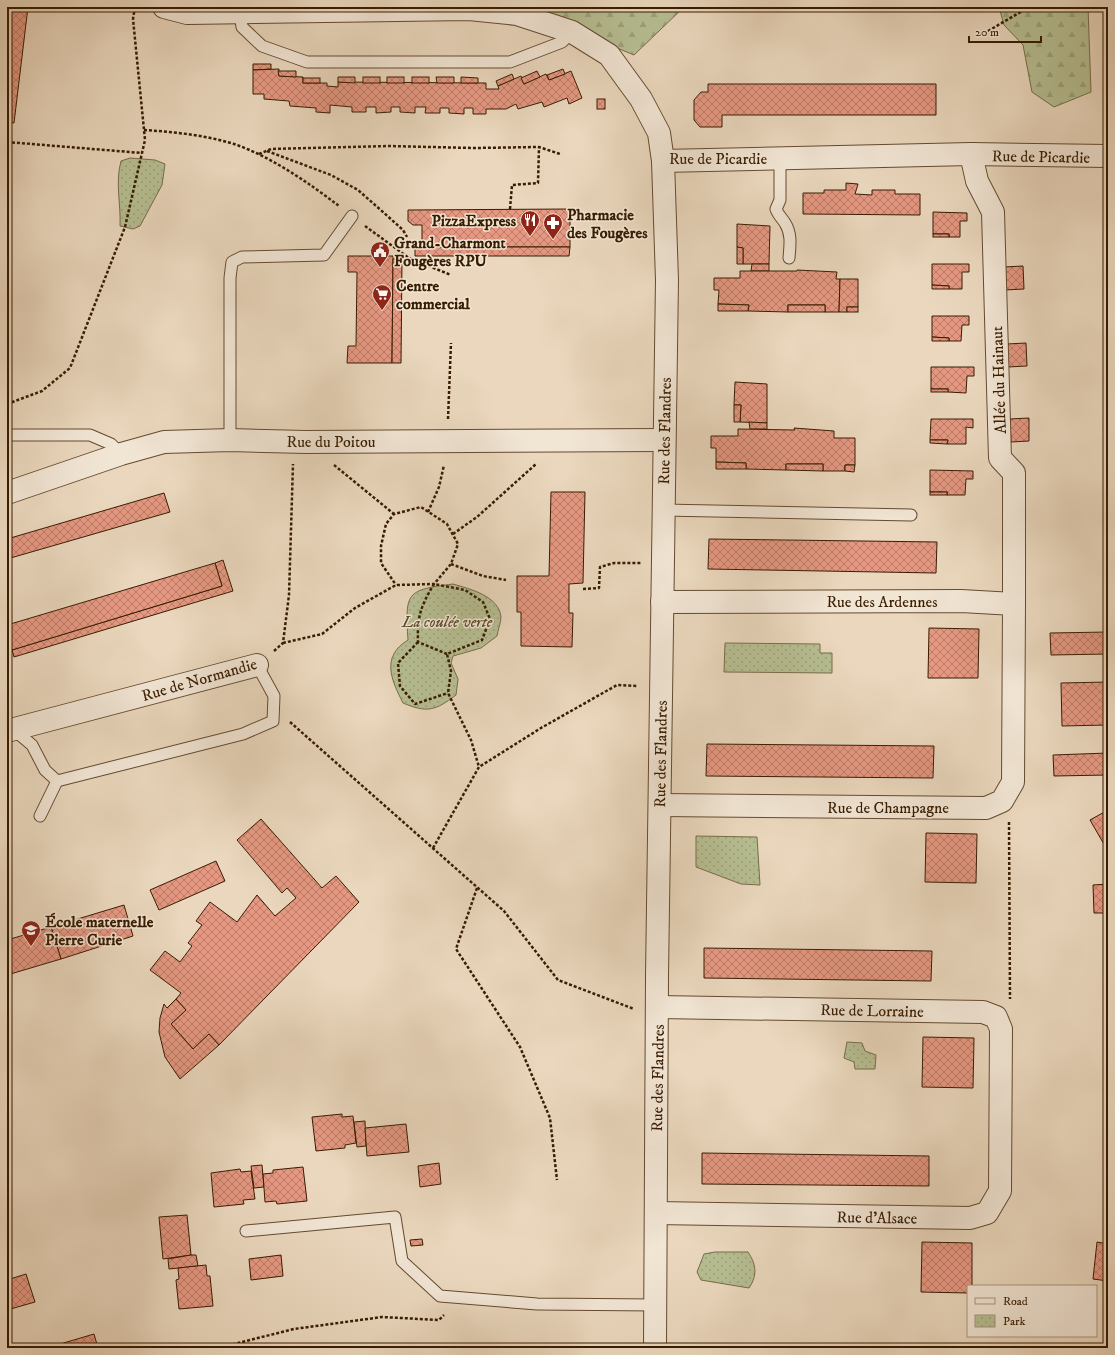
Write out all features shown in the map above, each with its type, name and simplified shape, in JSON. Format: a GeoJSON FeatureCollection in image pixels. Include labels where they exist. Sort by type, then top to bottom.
{"type":"FeatureCollection","features":[{"type":"Feature","properties":{"kind":"street","name":"Rue de Picardie"},"geometry":{"type":"LineString","coordinates":[[164,7],[186,13],[240,10],[517,10],[572,32],[609,55],[641,99],[659,133],[663,161],[971,154],[1108,156]]}},
{"type":"Feature","properties":{"kind":"street","name":"Allée du Hainaut"},"geometry":{"type":"LineString","coordinates":[[971,154],[977,181],[993,212],[1000,458],[1014,473],[1014,604]]}},
{"type":"Feature","properties":{"kind":"street","name":"Rue des Flandres"},"geometry":{"type":"LineString","coordinates":[[655,1348],[662,510],[666,280],[663,161]]}},
{"type":"Feature","properties":{"kind":"street","name":"Rue du Poitou"},"geometry":{"type":"LineString","coordinates":[[7,493],[121,454],[164,442],[230,440],[300,442],[663,440]]}},
{"type":"Feature","properties":{"kind":"street","name":"Rue des Ardennes"},"geometry":{"type":"LineString","coordinates":[[662,602],[961,601],[1014,604]]}},
{"type":"Feature","properties":{"kind":"street"},"geometry":{"type":"LineString","coordinates":[[1002,801],[1013,782],[1014,604]]}},
{"type":"Feature","properties":{"kind":"street","name":"Rue de Normandie"},"geometry":{"type":"LineString","coordinates":[[10,730],[257,665]]}},
{"type":"Feature","properties":{"kind":"street","name":"Rue de Champagne"},"geometry":{"type":"LineString","coordinates":[[660,805],[986,808],[1002,801]]}},
{"type":"Feature","properties":{"kind":"street","name":"Rue de Lorraine"},"geometry":{"type":"LineString","coordinates":[[658,1007],[983,1012],[996,1017]]}},
{"type":"Feature","properties":{"kind":"street","name":"Rue d'Alsace"},"geometry":{"type":"LineString","coordinates":[[656,1213],[970,1218],[987,1213],[1000,1191],[1001,1029],[996,1017]]}},
{"type":"Feature","properties":{"kind":"lane"},"geometry":{"type":"LineString","coordinates":[[240,10],[242,27],[262,46],[307,62],[510,62],[562,42],[572,32]]}},
{"type":"Feature","properties":{"kind":"lane"},"geometry":{"type":"LineString","coordinates":[[780,158],[780,200],[776,210],[778,216],[785,222],[790,236],[789,258]]}},
{"type":"Feature","properties":{"kind":"lane"},"geometry":{"type":"LineString","coordinates":[[230,440],[230,278],[232,262],[242,257],[324,255],[352,216]]}},
{"type":"Feature","properties":{"kind":"lane"},"geometry":{"type":"LineString","coordinates":[[7,435],[90,435],[111,444],[121,454]]}},
{"type":"Feature","properties":{"kind":"lane"},"geometry":{"type":"LineString","coordinates":[[662,510],[912,516]]}},
{"type":"Feature","properties":{"kind":"lane"},"geometry":{"type":"LineString","coordinates":[[40,816],[57,781],[243,734],[273,721],[274,696],[257,665]]}},
{"type":"Feature","properties":{"kind":"lane"},"geometry":{"type":"LineString","coordinates":[[10,730],[32,745],[45,770],[57,781]]}},
{"type":"Feature","properties":{"kind":"lane"},"geometry":{"type":"LineString","coordinates":[[246,1231],[395,1218],[402,1261],[440,1296],[536,1304],[655,1305]]}},
{"type":"Feature","properties":{"kind":"path"},"geometry":{"type":"LineString","coordinates":[[7,404],[42,391],[70,368],[125,227],[145,140],[133,19],[135,7]]}},
{"type":"Feature","properties":{"kind":"path"},"geometry":{"type":"LineString","coordinates":[[988,31],[1024,10],[1023,7]]}},
{"type":"Feature","properties":{"kind":"path"},"geometry":{"type":"LineString","coordinates":[[144,130],[188,134],[234,144],[259,154],[322,193],[409,258],[451,275]]}},
{"type":"Feature","properties":{"kind":"path"},"geometry":{"type":"LineString","coordinates":[[7,142],[142,153]]}},
{"type":"Feature","properties":{"kind":"path"},"geometry":{"type":"LineString","coordinates":[[259,154],[271,148],[388,146],[474,148],[539,146],[560,154]]}},
{"type":"Feature","properties":{"kind":"path"},"geometry":{"type":"LineString","coordinates":[[510,209],[512,185],[538,183],[539,146]]}},
{"type":"Feature","properties":{"kind":"path"},"geometry":{"type":"LineString","coordinates":[[267,150],[331,175],[358,190],[403,230],[407,237]]}},
{"type":"Feature","properties":{"kind":"path"},"geometry":{"type":"LineString","coordinates":[[448,418],[451,343]]}},
{"type":"Feature","properties":{"kind":"path"},"geometry":{"type":"LineString","coordinates":[[428,512],[439,487],[449,441]]}},
{"type":"Feature","properties":{"kind":"path"},"geometry":{"type":"LineString","coordinates":[[453,534],[477,516],[562,441]]}},
{"type":"Feature","properties":{"kind":"path"},"geometry":{"type":"LineString","coordinates":[[300,442],[394,514]]}},
{"type":"Feature","properties":{"kind":"path"},"geometry":{"type":"LineString","coordinates":[[300,442],[289,595],[283,643],[322,634],[355,608],[396,585],[434,584],[465,590],[483,602],[490,618],[482,640],[447,654],[418,642]]}},
{"type":"Feature","properties":{"kind":"path"},"geometry":{"type":"LineString","coordinates":[[396,585],[381,563],[381,546],[386,524],[394,514],[421,507],[447,524],[458,544],[451,564],[434,584],[424,602],[417,620],[418,642],[398,663],[400,686],[415,704],[448,693]]}},
{"type":"Feature","properties":{"kind":"path"},"geometry":{"type":"LineString","coordinates":[[583,589],[599,588],[600,567],[614,563],[645,563]]}},
{"type":"Feature","properties":{"kind":"path"},"geometry":{"type":"LineString","coordinates":[[451,564],[483,576],[506,580]]}},
{"type":"Feature","properties":{"kind":"path","name":"Rue de Normandie"},"geometry":{"type":"LineString","coordinates":[[257,665],[283,643]]}},
{"type":"Feature","properties":{"kind":"path"},"geometry":{"type":"LineString","coordinates":[[447,654],[451,671],[448,693],[471,740],[479,767]]}},
{"type":"Feature","properties":{"kind":"path"},"geometry":{"type":"LineString","coordinates":[[433,848],[479,767],[541,728],[617,685],[661,687]]}},
{"type":"Feature","properties":{"kind":"path"},"geometry":{"type":"LineString","coordinates":[[274,707],[504,911],[558,980],[635,1010],[658,1007]]}},
{"type":"Feature","properties":{"kind":"path"},"geometry":{"type":"LineString","coordinates":[[996,1017],[1010,1006],[1009,818],[1002,801]]}},
{"type":"Feature","properties":{"kind":"path"},"geometry":{"type":"LineString","coordinates":[[477,888],[456,949],[520,1048],[550,1118],[557,1180]]}},
{"type":"Feature","properties":{"kind":"path"},"geometry":{"type":"LineString","coordinates":[[218,1348],[294,1329],[382,1317],[439,1320],[460,1297]]}},
{"type":"Feature","properties":{"kind":"green space"},"geometry":{"type":"Polygon","coordinates":[[[548,7],[684,7],[634,55],[547,19],[548,7]]]}},
{"type":"Feature","properties":{"kind":"green space"},"geometry":{"type":"Polygon","coordinates":[[[999,7],[1088,7],[1091,92],[1054,107],[1032,92],[1023,45],[1004,25],[999,7]]]}},
{"type":"Feature","properties":{"kind":"green space"},"geometry":{"type":"Polygon","coordinates":[[[130,158],[155,160],[165,164],[162,185],[140,226],[133,229],[120,226],[118,185],[121,161],[130,158]]]}},
{"type":"Feature","properties":{"kind":"green space","name":"La coulée verte"},"geometry":{"type":"Polygon","coordinates":[[[453,584],[483,594],[495,604],[501,617],[497,636],[481,648],[453,656],[451,663],[458,679],[456,695],[431,709],[418,708],[403,703],[392,678],[391,662],[399,647],[408,640],[407,612],[409,603],[412,596],[417,592],[437,586],[453,584]]]}},
{"type":"Feature","properties":{"kind":"green space"},"geometry":{"type":"Polygon","coordinates":[[[725,643],[820,644],[820,653],[832,653],[832,673],[724,672],[725,643]]]}},
{"type":"Feature","properties":{"kind":"green space"},"geometry":{"type":"Polygon","coordinates":[[[696,836],[757,837],[760,885],[741,884],[696,867],[696,836]]]}},
{"type":"Feature","properties":{"kind":"green space"},"geometry":{"type":"Polygon","coordinates":[[[847,1042],[862,1043],[865,1051],[876,1055],[875,1069],[855,1069],[854,1062],[844,1058],[847,1042]]]}},
{"type":"Feature","properties":{"kind":"green space"},"geometry":{"type":"Polygon","coordinates":[[[715,1252],[748,1252],[753,1261],[755,1270],[754,1279],[749,1288],[701,1280],[697,1272],[704,1254],[715,1252]]]}},
{"type":"Feature","properties":{"kind":"building"},"geometry":{"type":"Polygon","coordinates":[[[7,7],[28,7],[14,123],[7,122],[7,7]]]}},
{"type":"Feature","properties":{"kind":"building"},"geometry":{"type":"Polygon","coordinates":[[[746,7],[783,7],[746,10],[746,7]]]}},
{"type":"Feature","properties":{"kind":"building"},"geometry":{"type":"Polygon","coordinates":[[[253,64],[271,64],[271,69],[253,70],[253,64]]]}},
{"type":"Feature","properties":{"kind":"building"},"geometry":{"type":"Polygon","coordinates":[[[279,69],[279,76],[303,77],[303,83],[327,83],[327,86],[338,87],[338,82],[486,83],[486,89],[499,89],[498,86],[521,76],[524,84],[546,74],[549,80],[571,71],[582,98],[569,104],[567,98],[544,107],[542,102],[518,109],[516,104],[506,109],[486,109],[486,114],[473,114],[473,108],[464,108],[464,114],[449,113],[449,108],[440,108],[440,113],[425,113],[426,107],[415,107],[415,113],[400,112],[400,107],[391,107],[391,112],[376,113],[376,107],[366,107],[366,112],[352,112],[352,107],[330,105],[330,113],[316,112],[316,108],[290,106],[289,101],[264,99],[264,94],[253,94],[253,70],[279,69]]]}},
{"type":"Feature","properties":{"kind":"building"},"geometry":{"type":"Polygon","coordinates":[[[563,69],[565,74],[549,80],[547,75],[563,69]]]}},
{"type":"Feature","properties":{"kind":"building"},"geometry":{"type":"Polygon","coordinates":[[[278,71],[296,71],[296,77],[279,76],[278,71]]]}},
{"type":"Feature","properties":{"kind":"building"},"geometry":{"type":"Polygon","coordinates":[[[537,71],[540,77],[524,84],[521,78],[537,71]]]}},
{"type":"Feature","properties":{"kind":"building"},"geometry":{"type":"Polygon","coordinates":[[[512,74],[514,79],[498,86],[496,81],[512,74]]]}},
{"type":"Feature","properties":{"kind":"building"},"geometry":{"type":"Polygon","coordinates":[[[338,77],[355,77],[355,83],[338,82],[338,77]]]}},
{"type":"Feature","properties":{"kind":"building"},"geometry":{"type":"Polygon","coordinates":[[[363,77],[380,77],[380,83],[363,83],[363,77]]]}},
{"type":"Feature","properties":{"kind":"building"},"geometry":{"type":"Polygon","coordinates":[[[387,77],[404,77],[404,83],[387,83],[387,77]]]}},
{"type":"Feature","properties":{"kind":"building"},"geometry":{"type":"Polygon","coordinates":[[[412,77],[429,77],[429,83],[412,83],[412,77]]]}},
{"type":"Feature","properties":{"kind":"building"},"geometry":{"type":"Polygon","coordinates":[[[436,77],[454,77],[454,83],[437,83],[436,77]]]}},
{"type":"Feature","properties":{"kind":"building"},"geometry":{"type":"Polygon","coordinates":[[[461,77],[478,78],[478,83],[461,83],[461,77]]]}},
{"type":"Feature","properties":{"kind":"building"},"geometry":{"type":"Polygon","coordinates":[[[303,78],[320,78],[320,83],[303,83],[303,78]]]}},
{"type":"Feature","properties":{"kind":"building"},"geometry":{"type":"Polygon","coordinates":[[[708,84],[936,84],[936,115],[722,115],[722,127],[700,127],[694,120],[694,100],[701,92],[708,92],[708,84]]]}},
{"type":"Feature","properties":{"kind":"building"},"geometry":{"type":"Polygon","coordinates":[[[597,99],[605,99],[605,109],[597,109],[597,99]]]}},
{"type":"Feature","properties":{"kind":"building"},"geometry":{"type":"Polygon","coordinates":[[[846,183],[858,184],[855,194],[872,195],[872,190],[895,190],[895,194],[920,194],[920,215],[803,214],[803,193],[824,193],[824,190],[846,190],[846,183]]]}},
{"type":"Feature","properties":{"kind":"building"},"geometry":{"type":"Polygon","coordinates":[[[570,209],[570,247],[422,247],[422,225],[413,225],[408,221],[408,210],[570,209]]]}},
{"type":"Feature","properties":{"kind":"building"},"geometry":{"type":"Polygon","coordinates":[[[933,212],[967,213],[967,221],[960,221],[960,237],[949,237],[949,234],[933,234],[933,212]]]}},
{"type":"Feature","properties":{"kind":"building"},"geometry":{"type":"Polygon","coordinates":[[[737,224],[770,226],[769,264],[743,264],[743,248],[737,247],[737,224]]]}},
{"type":"Feature","properties":{"kind":"building"},"geometry":{"type":"Polygon","coordinates":[[[933,234],[949,234],[949,237],[933,237],[933,234]]]}},
{"type":"Feature","properties":{"kind":"building"},"geometry":{"type":"Polygon","coordinates":[[[415,247],[570,247],[569,256],[415,256],[415,247]]]}},
{"type":"Feature","properties":{"kind":"building"},"geometry":{"type":"Polygon","coordinates":[[[737,247],[743,248],[743,264],[737,264],[737,247]]]}},
{"type":"Feature","properties":{"kind":"building"},"geometry":{"type":"Polygon","coordinates":[[[348,256],[393,256],[392,363],[347,363],[348,346],[356,346],[357,272],[348,272],[348,256]]]}},
{"type":"Feature","properties":{"kind":"building"},"geometry":{"type":"Polygon","coordinates":[[[393,259],[402,259],[401,363],[392,363],[393,259]]]}},
{"type":"Feature","properties":{"kind":"building"},"geometry":{"type":"Polygon","coordinates":[[[752,264],[769,264],[769,271],[751,271],[752,264]]]}},
{"type":"Feature","properties":{"kind":"building"},"geometry":{"type":"Polygon","coordinates":[[[932,264],[969,264],[969,272],[962,272],[962,289],[949,289],[949,286],[932,285],[932,264]]]}},
{"type":"Feature","properties":{"kind":"building"},"geometry":{"type":"Polygon","coordinates":[[[1023,266],[1024,289],[1005,290],[1004,267],[1023,266]]]}},
{"type":"Feature","properties":{"kind":"building"},"geometry":{"type":"Polygon","coordinates":[[[797,270],[837,272],[836,279],[840,279],[839,312],[825,312],[825,305],[788,305],[788,312],[748,311],[749,305],[718,304],[719,290],[714,290],[714,278],[740,278],[740,271],[797,270]]]}},
{"type":"Feature","properties":{"kind":"building"},"geometry":{"type":"Polygon","coordinates":[[[840,279],[858,279],[858,307],[847,307],[847,312],[839,312],[840,279]]]}},
{"type":"Feature","properties":{"kind":"building"},"geometry":{"type":"Polygon","coordinates":[[[932,285],[949,286],[949,289],[932,289],[932,285]]]}},
{"type":"Feature","properties":{"kind":"building"},"geometry":{"type":"Polygon","coordinates":[[[718,304],[749,305],[748,311],[718,311],[718,304]]]}},
{"type":"Feature","properties":{"kind":"building"},"geometry":{"type":"Polygon","coordinates":[[[788,305],[825,305],[825,312],[788,312],[788,305]]]}},
{"type":"Feature","properties":{"kind":"building"},"geometry":{"type":"Polygon","coordinates":[[[847,307],[858,307],[858,312],[847,312],[847,307]]]}},
{"type":"Feature","properties":{"kind":"building"},"geometry":{"type":"Polygon","coordinates":[[[932,316],[969,316],[969,325],[962,325],[961,341],[949,341],[949,338],[932,337],[932,316]]]}},
{"type":"Feature","properties":{"kind":"building"},"geometry":{"type":"Polygon","coordinates":[[[932,337],[949,338],[949,341],[932,341],[932,337]]]}},
{"type":"Feature","properties":{"kind":"building"},"geometry":{"type":"Polygon","coordinates":[[[1026,343],[1027,366],[1008,367],[1007,344],[1026,343]]]}},
{"type":"Feature","properties":{"kind":"building"},"geometry":{"type":"Polygon","coordinates":[[[931,367],[974,367],[974,376],[967,376],[966,393],[948,392],[948,389],[931,389],[931,367]]]}},
{"type":"Feature","properties":{"kind":"building"},"geometry":{"type":"Polygon","coordinates":[[[735,382],[767,384],[767,423],[740,422],[741,405],[734,405],[735,382]]]}},
{"type":"Feature","properties":{"kind":"building"},"geometry":{"type":"Polygon","coordinates":[[[931,389],[948,389],[948,392],[931,392],[931,389]]]}},
{"type":"Feature","properties":{"kind":"building"},"geometry":{"type":"Polygon","coordinates":[[[734,405],[741,405],[740,422],[734,422],[734,405]]]}},
{"type":"Feature","properties":{"kind":"building"},"geometry":{"type":"Polygon","coordinates":[[[1029,418],[1029,441],[1011,442],[1010,419],[1029,418]]]}},
{"type":"Feature","properties":{"kind":"building"},"geometry":{"type":"Polygon","coordinates":[[[931,419],[973,419],[973,428],[966,427],[966,444],[947,444],[948,440],[930,440],[931,419]]]}},
{"type":"Feature","properties":{"kind":"building"},"geometry":{"type":"Polygon","coordinates":[[[749,422],[767,423],[767,429],[750,429],[749,422]]]}},
{"type":"Feature","properties":{"kind":"building"},"geometry":{"type":"Polygon","coordinates":[[[794,428],[834,431],[834,438],[855,438],[855,465],[845,465],[845,471],[823,471],[823,464],[786,464],[786,470],[746,469],[746,463],[716,462],[716,448],[711,448],[711,436],[738,436],[738,429],[795,430],[794,428]]]}},
{"type":"Feature","properties":{"kind":"building"},"geometry":{"type":"Polygon","coordinates":[[[930,440],[948,440],[947,444],[930,443],[930,440]]]}},
{"type":"Feature","properties":{"kind":"building"},"geometry":{"type":"Polygon","coordinates":[[[716,462],[746,463],[746,469],[716,469],[716,462]]]}},
{"type":"Feature","properties":{"kind":"building"},"geometry":{"type":"Polygon","coordinates":[[[786,464],[823,464],[823,471],[786,470],[786,464]]]}},
{"type":"Feature","properties":{"kind":"building"},"geometry":{"type":"Polygon","coordinates":[[[845,465],[855,465],[854,472],[845,471],[845,465]]]}},
{"type":"Feature","properties":{"kind":"building"},"geometry":{"type":"Polygon","coordinates":[[[930,470],[973,471],[973,479],[966,479],[965,495],[947,495],[947,492],[930,492],[930,470]]]}},
{"type":"Feature","properties":{"kind":"building"},"geometry":{"type":"Polygon","coordinates":[[[551,492],[585,492],[583,583],[569,584],[569,613],[573,613],[572,647],[521,646],[521,612],[517,612],[517,576],[549,576],[551,492]]]}},
{"type":"Feature","properties":{"kind":"building"},"geometry":{"type":"Polygon","coordinates":[[[930,492],[947,492],[947,495],[930,495],[930,492]]]}},
{"type":"Feature","properties":{"kind":"building"},"geometry":{"type":"Polygon","coordinates":[[[164,493],[170,512],[7,559],[7,539],[164,493]]]}},
{"type":"Feature","properties":{"kind":"building"},"geometry":{"type":"Polygon","coordinates":[[[709,539],[937,542],[936,573],[708,569],[709,539]]]}},
{"type":"Feature","properties":{"kind":"building"},"geometry":{"type":"Polygon","coordinates":[[[223,560],[233,591],[14,657],[12,650],[222,586],[215,563],[223,560]]]}},
{"type":"Feature","properties":{"kind":"building"},"geometry":{"type":"Polygon","coordinates":[[[215,563],[222,586],[12,650],[7,625],[215,563]]]}},
{"type":"Feature","properties":{"kind":"building"},"geometry":{"type":"Polygon","coordinates":[[[929,628],[979,629],[978,678],[928,678],[929,628]]]}},
{"type":"Feature","properties":{"kind":"building"},"geometry":{"type":"Polygon","coordinates":[[[1108,632],[1108,654],[1051,655],[1050,633],[1108,632]]]}},
{"type":"Feature","properties":{"kind":"building"},"geometry":{"type":"Polygon","coordinates":[[[1108,682],[1108,725],[1062,726],[1061,683],[1108,682]]]}},
{"type":"Feature","properties":{"kind":"building"},"geometry":{"type":"Polygon","coordinates":[[[707,744],[934,746],[933,778],[706,776],[707,744]]]}},
{"type":"Feature","properties":{"kind":"building"},"geometry":{"type":"Polygon","coordinates":[[[1108,753],[1108,775],[1054,776],[1053,755],[1108,753]]]}},
{"type":"Feature","properties":{"kind":"building"},"geometry":{"type":"Polygon","coordinates":[[[1108,810],[1108,845],[1105,846],[1090,820],[1108,810]]]}},
{"type":"Feature","properties":{"kind":"building"},"geometry":{"type":"Polygon","coordinates":[[[261,819],[322,888],[336,876],[359,902],[219,1045],[209,1034],[193,1049],[171,1024],[186,1010],[176,999],[181,993],[150,970],[165,951],[180,962],[192,946],[188,943],[202,925],[196,921],[210,902],[237,922],[257,895],[275,916],[296,898],[287,888],[282,893],[237,840],[261,819]]]}},
{"type":"Feature","properties":{"kind":"building"},"geometry":{"type":"Polygon","coordinates":[[[926,833],[977,834],[976,883],[925,882],[926,833]]]}},
{"type":"Feature","properties":{"kind":"building"},"geometry":{"type":"Polygon","coordinates":[[[216,861],[225,881],[159,910],[150,890],[216,861]]]}},
{"type":"Feature","properties":{"kind":"building"},"geometry":{"type":"Polygon","coordinates":[[[1108,884],[1108,913],[1094,913],[1093,885],[1108,884]]]}},
{"type":"Feature","properties":{"kind":"building"},"geometry":{"type":"Polygon","coordinates":[[[124,905],[133,936],[61,959],[51,927],[124,905]]]}},
{"type":"Feature","properties":{"kind":"building"},"geometry":{"type":"Polygon","coordinates":[[[51,927],[61,959],[7,975],[7,940],[51,927]]]}},
{"type":"Feature","properties":{"kind":"building"},"geometry":{"type":"Polygon","coordinates":[[[704,948],[932,951],[931,981],[704,978],[704,948]]]}},
{"type":"Feature","properties":{"kind":"building"},"geometry":{"type":"Polygon","coordinates":[[[176,999],[186,1010],[171,1024],[193,1049],[209,1034],[219,1045],[180,1079],[165,1057],[159,1032],[160,1018],[164,1004],[167,1008],[176,999]]]}},
{"type":"Feature","properties":{"kind":"building"},"geometry":{"type":"Polygon","coordinates":[[[923,1037],[974,1038],[973,1088],[922,1087],[923,1037]]]}},
{"type":"Feature","properties":{"kind":"building"},"geometry":{"type":"Polygon","coordinates":[[[342,1114],[342,1117],[353,1116],[356,1143],[345,1145],[345,1148],[316,1151],[312,1117],[342,1114]]]}},
{"type":"Feature","properties":{"kind":"building"},"geometry":{"type":"Polygon","coordinates":[[[365,1121],[366,1146],[357,1147],[354,1122],[365,1121]]]}},
{"type":"Feature","properties":{"kind":"building"},"geometry":{"type":"Polygon","coordinates":[[[406,1124],[409,1152],[367,1156],[365,1128],[406,1124]]]}},
{"type":"Feature","properties":{"kind":"building"},"geometry":{"type":"Polygon","coordinates":[[[702,1153],[929,1156],[929,1186],[702,1184],[702,1153]]]}},
{"type":"Feature","properties":{"kind":"building"},"geometry":{"type":"Polygon","coordinates":[[[439,1163],[441,1184],[420,1187],[418,1166],[439,1163]]]}},
{"type":"Feature","properties":{"kind":"building"},"geometry":{"type":"Polygon","coordinates":[[[262,1165],[264,1187],[254,1188],[251,1166],[262,1165]]]}},
{"type":"Feature","properties":{"kind":"building"},"geometry":{"type":"Polygon","coordinates":[[[303,1167],[307,1201],[277,1204],[276,1201],[265,1202],[263,1174],[273,1173],[273,1170],[303,1167]]]}},
{"type":"Feature","properties":{"kind":"building"},"geometry":{"type":"Polygon","coordinates":[[[240,1169],[241,1172],[251,1171],[255,1199],[243,1200],[244,1204],[214,1207],[211,1173],[240,1169]]]}},
{"type":"Feature","properties":{"kind":"building"},"geometry":{"type":"Polygon","coordinates":[[[187,1215],[191,1255],[163,1259],[159,1217],[187,1215]]]}},
{"type":"Feature","properties":{"kind":"building"},"geometry":{"type":"Polygon","coordinates":[[[422,1239],[423,1245],[411,1246],[410,1240],[422,1239]]]}},
{"type":"Feature","properties":{"kind":"building"},"geometry":{"type":"Polygon","coordinates":[[[922,1242],[972,1243],[972,1285],[967,1285],[967,1293],[921,1292],[922,1242]]]}},
{"type":"Feature","properties":{"kind":"building"},"geometry":{"type":"Polygon","coordinates":[[[1097,1242],[1108,1244],[1108,1281],[1093,1279],[1097,1242]]]}},
{"type":"Feature","properties":{"kind":"building"},"geometry":{"type":"Polygon","coordinates":[[[196,1255],[198,1266],[169,1269],[168,1259],[196,1255]]]}},
{"type":"Feature","properties":{"kind":"building"},"geometry":{"type":"Polygon","coordinates":[[[281,1255],[283,1276],[251,1280],[249,1259],[281,1255]]]}},
{"type":"Feature","properties":{"kind":"building"},"geometry":{"type":"Polygon","coordinates":[[[206,1265],[207,1276],[210,1276],[213,1306],[179,1309],[176,1280],[179,1279],[178,1268],[206,1265]]]}},
{"type":"Feature","properties":{"kind":"building"},"geometry":{"type":"Polygon","coordinates":[[[26,1274],[35,1302],[7,1310],[7,1280],[26,1274]]]}},
{"type":"Feature","properties":{"kind":"building"},"geometry":{"type":"Polygon","coordinates":[[[94,1334],[98,1348],[50,1348],[50,1347],[94,1334]]]}},
{"type":"Feature","properties":{"kind":"place","name":"PizzaExpress"},"geometry":{"type":"Point","coordinates":[530,237]}},
{"type":"Feature","properties":{"kind":"place","name":"Pharmacie des Fougères"},"geometry":{"type":"Point","coordinates":[553,240]}},
{"type":"Feature","properties":{"kind":"place","name":"Grand-Charmont Fougères RPU"},"geometry":{"type":"Point","coordinates":[380,268]}},
{"type":"Feature","properties":{"kind":"place","name":"Centre commercial"},"geometry":{"type":"Point","coordinates":[382,311]}},
{"type":"Feature","properties":{"kind":"place","name":"École maternelle Pierre Curie"},"geometry":{"type":"Point","coordinates":[31,947]}}]}
